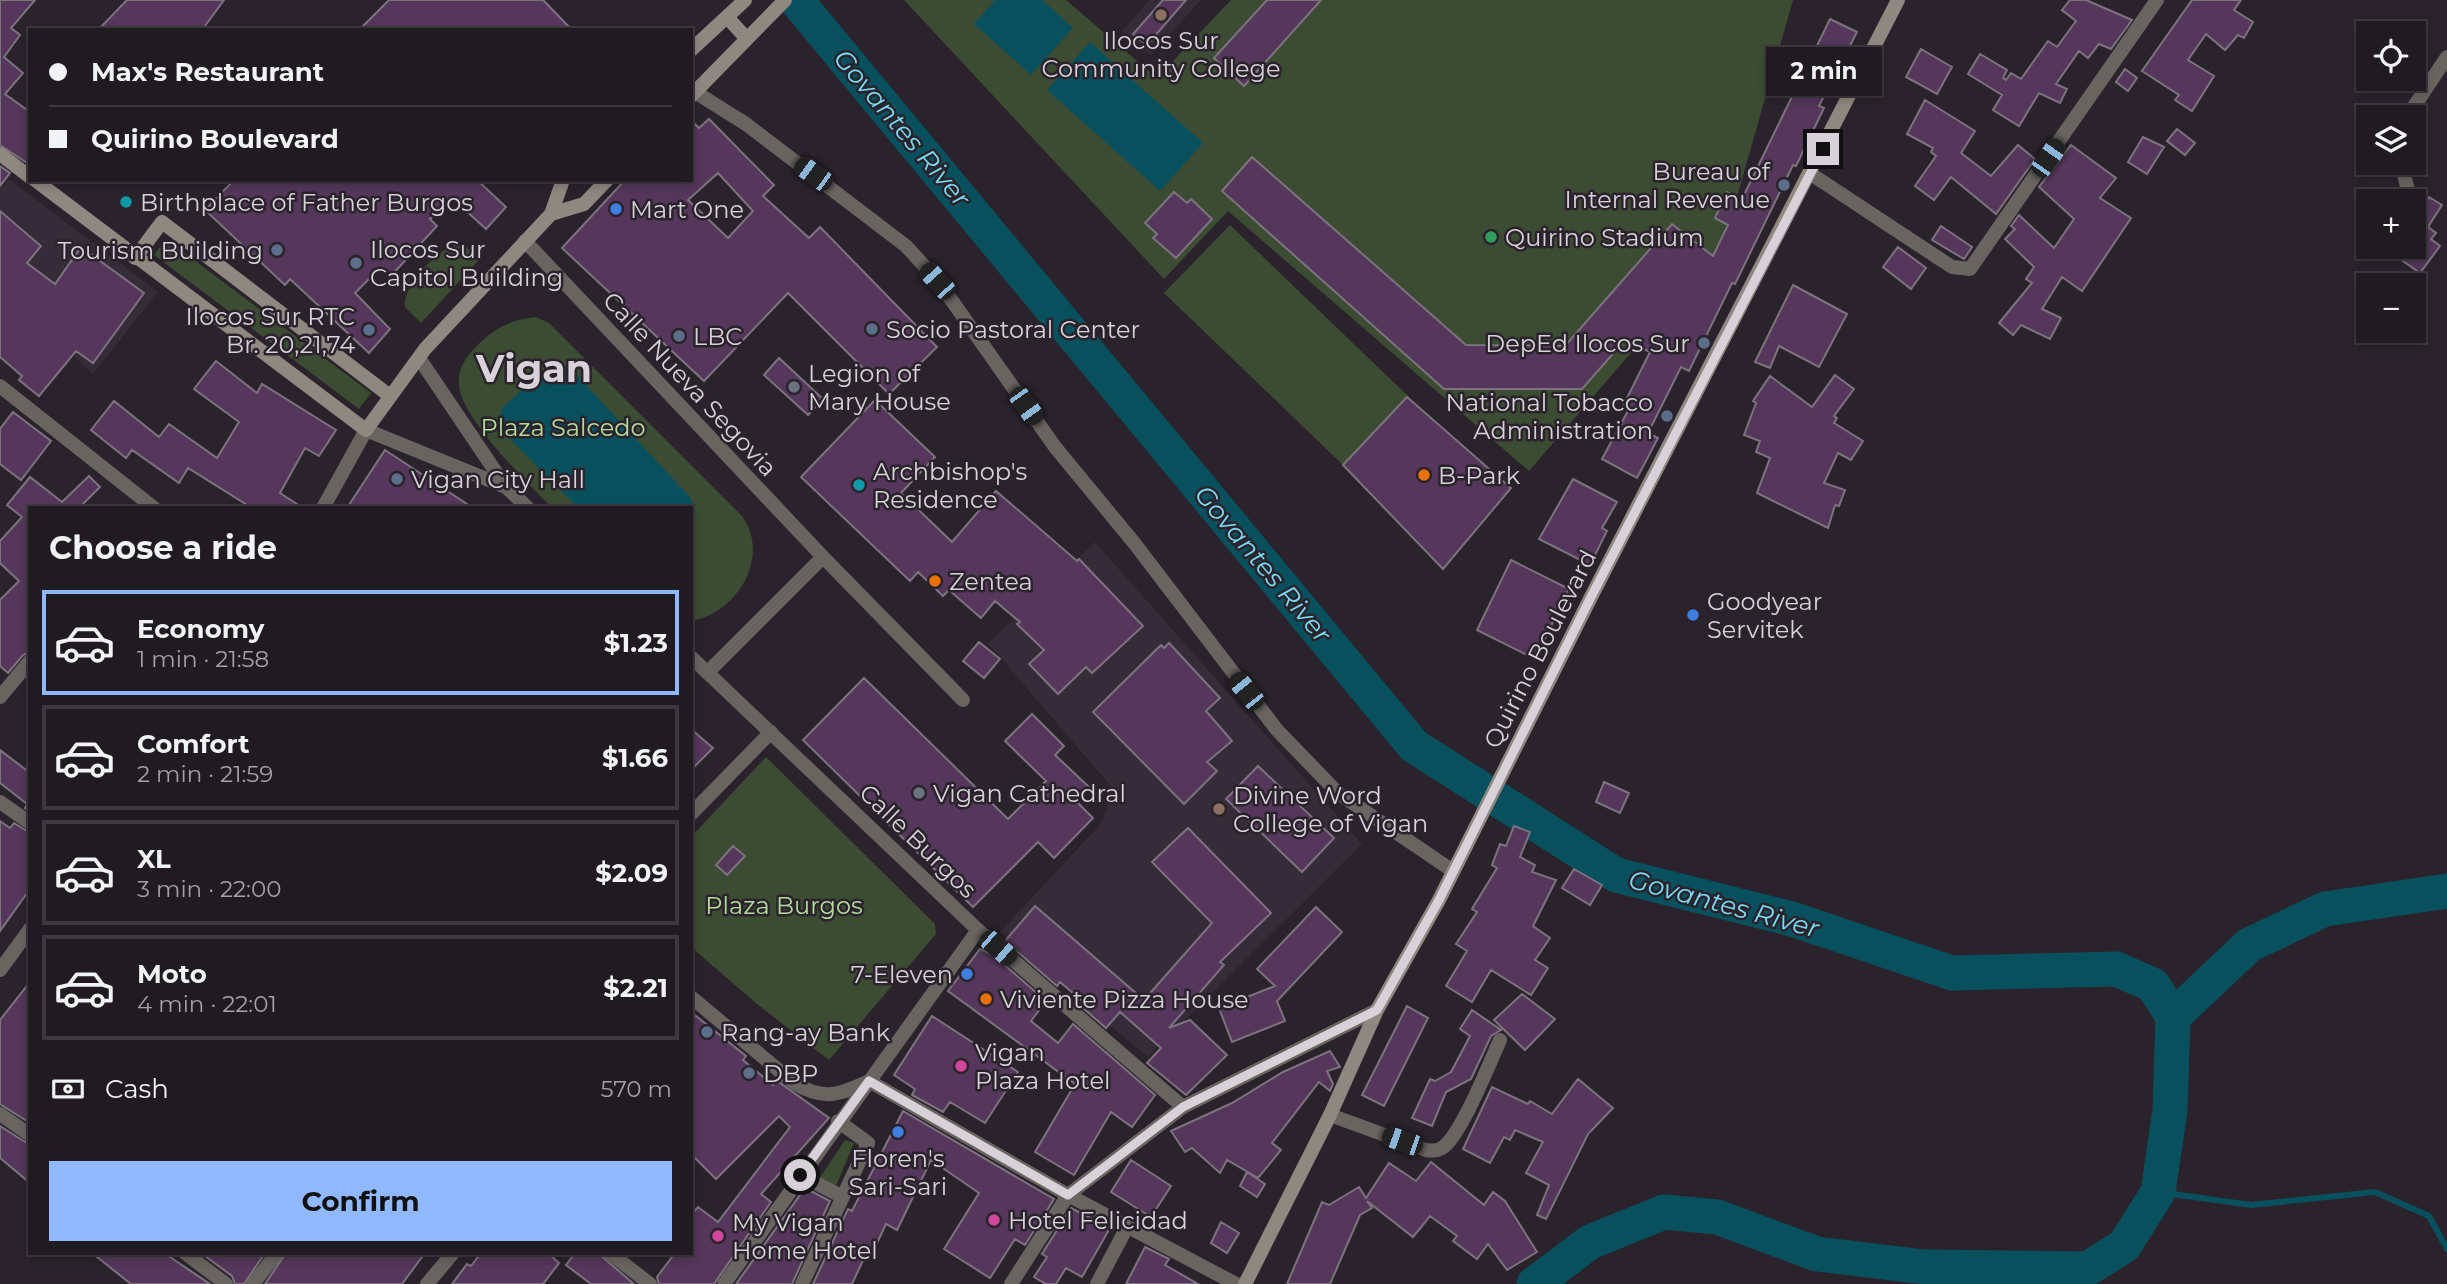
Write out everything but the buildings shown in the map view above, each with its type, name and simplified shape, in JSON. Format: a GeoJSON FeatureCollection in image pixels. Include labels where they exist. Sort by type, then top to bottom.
{"type":"FeatureCollection","features":[{"type":"Feature","properties":{"kind":"main road"},"geometry":{"type":"LineString","coordinates":[[693,94],[785,0]]}},
{"type":"Feature","properties":{"kind":"main road","name":"Quirino Boulevard"},"geometry":{"type":"LineString","coordinates":[[1245,1284],[1329,1115],[1377,1010],[1453,871],[1898,0]]}},
{"type":"Feature","properties":{"kind":"main road"},"geometry":{"type":"LineString","coordinates":[[693,48],[742,3]]}},
{"type":"Feature","properties":{"kind":"main road"},"geometry":{"type":"LineString","coordinates":[[727,17],[747,39]]}},
{"type":"Feature","properties":{"kind":"main road"},"geometry":{"type":"LineString","coordinates":[[0,153],[28,175]]}},
{"type":"Feature","properties":{"kind":"main road"},"geometry":{"type":"LineString","coordinates":[[38,182],[366,430],[419,358],[551,214],[562,182]]}},
{"type":"Feature","properties":{"kind":"main road"},"geometry":{"type":"LineString","coordinates":[[551,214],[584,204],[605,182]]}},
{"type":"Feature","properties":{"kind":"main road"},"geometry":{"type":"LineString","coordinates":[[135,258],[162,222],[390,396]]}},
{"type":"Feature","properties":{"kind":"street"},"geometry":{"type":"LineString","coordinates":[[1811,174],[1952,267],[1970,269],[2157,0]]}},
{"type":"Feature","properties":{"kind":"street"},"geometry":{"type":"LineString","coordinates":[[2415,105],[2447,57]]}},
{"type":"Feature","properties":{"kind":"street"},"geometry":{"type":"LineString","coordinates":[[693,94],[757,132],[905,246],[937,281],[1055,447],[1135,544],[1277,730],[1338,793],[1453,871]]}},
{"type":"Feature","properties":{"kind":"street","name":"Calle Nueva Segovia"},"geometry":{"type":"LineString","coordinates":[[525,242],[823,557],[963,700]]}},
{"type":"Feature","properties":{"kind":"street"},"geometry":{"type":"LineString","coordinates":[[419,358],[506,487],[526,506]]}},
{"type":"Feature","properties":{"kind":"street"},"geometry":{"type":"LineString","coordinates":[[0,386],[151,506]]}},
{"type":"Feature","properties":{"kind":"street"},"geometry":{"type":"LineString","coordinates":[[324,506],[366,430],[506,487]]}},
{"type":"Feature","properties":{"kind":"street"},"geometry":{"type":"LineString","coordinates":[[708,672],[823,557]]}},
{"type":"Feature","properties":{"kind":"street","name":"Calle Burgos"},"geometry":{"type":"LineString","coordinates":[[693,659],[978,930],[1183,1107]]}},
{"type":"Feature","properties":{"kind":"street"},"geometry":{"type":"LineString","coordinates":[[0,697],[28,664]]}},
{"type":"Feature","properties":{"kind":"street"},"geometry":{"type":"LineString","coordinates":[[693,812],[771,732]]}},
{"type":"Feature","properties":{"kind":"street"},"geometry":{"type":"LineString","coordinates":[[0,802],[28,822]]}},
{"type":"Feature","properties":{"kind":"street"},"geometry":{"type":"LineString","coordinates":[[724,1284],[838,1121],[978,930]]}},
{"type":"Feature","properties":{"kind":"street"},"geometry":{"type":"LineString","coordinates":[[0,970],[28,932]]}},
{"type":"Feature","properties":{"kind":"street"},"geometry":{"type":"LineString","coordinates":[[693,999],[794,1083],[812,1094],[841,1094],[869,1081]]}},
{"type":"Feature","properties":{"kind":"street"},"geometry":{"type":"LineString","coordinates":[[1011,1284],[1068,1195],[1183,1107],[1377,1010]]}},
{"type":"Feature","properties":{"kind":"street"},"geometry":{"type":"LineString","coordinates":[[1329,1115],[1426,1150],[1440,1149],[1449,1142],[1500,1040]]}},
{"type":"Feature","properties":{"kind":"street"},"geometry":{"type":"LineString","coordinates":[[869,1081],[1068,1195],[1236,1284]]}},
{"type":"Feature","properties":{"kind":"street"},"geometry":{"type":"LineString","coordinates":[[0,1114],[28,1134]]}},
{"type":"Feature","properties":{"kind":"street"},"geometry":{"type":"LineString","coordinates":[[802,1284],[868,1143],[838,1121]]}},
{"type":"Feature","properties":{"kind":"street"},"geometry":{"type":"LineString","coordinates":[[800,1175],[844,1197]]}},
{"type":"Feature","properties":{"kind":"street"},"geometry":{"type":"LineString","coordinates":[[1097,1284],[1127,1227]]}},
{"type":"Feature","properties":{"kind":"street"},"geometry":{"type":"LineString","coordinates":[[188,1255],[226,1284]]}},
{"type":"Feature","properties":{"kind":"street"},"geometry":{"type":"LineString","coordinates":[[253,1284],[275,1255]]}},
{"type":"Feature","properties":{"kind":"street"},"geometry":{"type":"LineString","coordinates":[[427,1284],[451,1255]]}},
{"type":"Feature","properties":{"kind":"street"},"geometry":{"type":"LineString","coordinates":[[613,1255],[650,1284]]}},
{"type":"Feature","properties":{"kind":"shaded area","name":"Ilocos Sur Community College"},"geometry":{"type":"Polygon","coordinates":[[[1150,0],[1201,0],[1151,55],[1122,31],[1150,0]]]}},
{"type":"Feature","properties":{"kind":"shaded area"},"geometry":{"type":"Polygon","coordinates":[[[9,179],[158,292],[93,374],[64,347],[0,312],[0,189],[9,179]]]}},
{"type":"Feature","properties":{"kind":"shaded area","name":"Divine Word College of Vigan"},"geometry":{"type":"Polygon","coordinates":[[[1095,542],[1362,844],[1148,1057],[999,933],[1099,826],[1115,791],[988,643],[1095,542]]]}},
{"type":"Feature","properties":{"kind":"green space","name":"Quirino Stadium"},"geometry":{"type":"Polygon","coordinates":[[[904,0],[1066,0],[1157,78],[1231,0],[1793,0],[1723,246],[1529,471],[1228,211],[1164,279],[904,0]]]}},
{"type":"Feature","properties":{"kind":"green space"},"geometry":{"type":"Polygon","coordinates":[[[1230,225],[1409,397],[1343,465],[1164,293],[1230,225]]]}},
{"type":"Feature","properties":{"kind":"green space"},"geometry":{"type":"Polygon","coordinates":[[[166,239],[371,393],[359,409],[154,255],[166,239]]]}},
{"type":"Feature","properties":{"kind":"green space"},"geometry":{"type":"Polygon","coordinates":[[[459,244],[465,245],[478,261],[421,323],[405,307],[409,289],[432,260],[459,244]]]}},
{"type":"Feature","properties":{"kind":"green space","name":"Plaza Salcedo"},"geometry":{"type":"Polygon","coordinates":[[[536,317],[549,323],[742,516],[750,532],[753,548],[751,565],[735,595],[723,607],[693,620],[693,506],[550,506],[483,432],[463,399],[459,374],[466,359],[482,341],[496,330],[536,317]]]}},
{"type":"Feature","properties":{"kind":"green space","name":"Plaza Burgos"},"geometry":{"type":"Polygon","coordinates":[[[766,757],[935,924],[936,934],[829,1060],[757,1004],[693,949],[693,835],[766,757]]]}},
{"type":"Feature","properties":{"kind":"green space"},"geometry":{"type":"Polygon","coordinates":[[[845,1140],[854,1143],[836,1186],[819,1179],[845,1140]]]}},
{"type":"Feature","properties":{"kind":"water"},"geometry":{"type":"Polygon","coordinates":[[[995,0],[1042,0],[1073,28],[1031,75],[974,24],[995,0]]]}},
{"type":"Feature","properties":{"kind":"water"},"geometry":{"type":"Polygon","coordinates":[[[1090,42],[1203,143],[1160,191],[1047,90],[1090,42]]]}},
{"type":"Feature","properties":{"kind":"water"},"geometry":{"type":"Polygon","coordinates":[[[563,365],[572,370],[690,497],[696,513],[693,518],[693,506],[576,506],[508,437],[500,420],[502,408],[547,369],[563,365]]]}},
{"type":"Feature","properties":{"kind":"waterway","name":"Govantes River"},"geometry":{"type":"LineString","coordinates":[[796,0],[1414,746],[1616,875],[1792,919],[1952,973],[2116,969],[2153,985],[2173,1017],[2170,1110],[2158,1192],[2124,1246],[2087,1269],[1925,1267],[1817,1254],[1717,1217],[1664,1212],[1590,1242],[1534,1284]]}},
{"type":"Feature","properties":{"kind":"waterway"},"geometry":{"type":"LineString","coordinates":[[2173,1017],[2249,945],[2325,909],[2447,891]]}},
{"type":"Feature","properties":{"kind":"waterway"},"geometry":{"type":"LineString","coordinates":[[2158,1192],[2251,1205],[2375,1192],[2429,1216],[2447,1249]]}},
{"type":"Feature","properties":{"kind":"place","name":"Ilocos Sur Community College"},"geometry":{"type":"Point","coordinates":[1161,15]}},
{"type":"Feature","properties":{"kind":"place","name":"Bureau of Internal Revenue"},"geometry":{"type":"Point","coordinates":[1784,185]}},
{"type":"Feature","properties":{"kind":"place","name":"Birthplace of Father Burgos"},"geometry":{"type":"Point","coordinates":[126,202]}},
{"type":"Feature","properties":{"kind":"place","name":"Mart One"},"geometry":{"type":"Point","coordinates":[616,209]}},
{"type":"Feature","properties":{"kind":"place","name":"Quirino Stadium"},"geometry":{"type":"Point","coordinates":[1491,237]}},
{"type":"Feature","properties":{"kind":"place","name":"Tourism Building"},"geometry":{"type":"Point","coordinates":[277,250]}},
{"type":"Feature","properties":{"kind":"place","name":"Ilocos Sur Capitol Building"},"geometry":{"type":"Point","coordinates":[356,263]}},
{"type":"Feature","properties":{"kind":"place","name":"Socio Pastoral Center"},"geometry":{"type":"Point","coordinates":[872,329]}},
{"type":"Feature","properties":{"kind":"place","name":"Ilocos Sur RTC Br. 20,21,74"},"geometry":{"type":"Point","coordinates":[369,330]}},
{"type":"Feature","properties":{"kind":"place","name":"LBC"},"geometry":{"type":"Point","coordinates":[679,336]}},
{"type":"Feature","properties":{"kind":"place","name":"DepEd Ilocos Sur"},"geometry":{"type":"Point","coordinates":[1704,343]}},
{"type":"Feature","properties":{"kind":"place","name":"Legion of Mary House"},"geometry":{"type":"Point","coordinates":[794,387]}},
{"type":"Feature","properties":{"kind":"place","name":"National Tobacco Administration"},"geometry":{"type":"Point","coordinates":[1667,416]}},
{"type":"Feature","properties":{"kind":"place","name":"B-Park"},"geometry":{"type":"Point","coordinates":[1424,475]}},
{"type":"Feature","properties":{"kind":"place","name":"Vigan City Hall"},"geometry":{"type":"Point","coordinates":[397,479]}},
{"type":"Feature","properties":{"kind":"place","name":"Archbishop's Residence"},"geometry":{"type":"Point","coordinates":[859,485]}},
{"type":"Feature","properties":{"kind":"place","name":"Zentea"},"geometry":{"type":"Point","coordinates":[935,581]}},
{"type":"Feature","properties":{"kind":"place","name":"Goodyear Servitek"},"geometry":{"type":"Point","coordinates":[1693,615]}},
{"type":"Feature","properties":{"kind":"place","name":"Vigan Cathedral"},"geometry":{"type":"Point","coordinates":[919,793]}},
{"type":"Feature","properties":{"kind":"place","name":"Divine Word College of Vigan"},"geometry":{"type":"Point","coordinates":[1219,809]}},
{"type":"Feature","properties":{"kind":"place","name":"7-Eleven"},"geometry":{"type":"Point","coordinates":[967,974]}},
{"type":"Feature","properties":{"kind":"place","name":"Viviente Pizza House"},"geometry":{"type":"Point","coordinates":[986,999]}},
{"type":"Feature","properties":{"kind":"place","name":"Rang-ay Bank"},"geometry":{"type":"Point","coordinates":[707,1032]}},
{"type":"Feature","properties":{"kind":"place","name":"Vigan Plaza Hotel"},"geometry":{"type":"Point","coordinates":[961,1066]}},
{"type":"Feature","properties":{"kind":"place","name":"DBP"},"geometry":{"type":"Point","coordinates":[749,1073]}},
{"type":"Feature","properties":{"kind":"place","name":"Floren's Sari-Sari"},"geometry":{"type":"Point","coordinates":[898,1132]}},
{"type":"Feature","properties":{"kind":"place","name":"Hotel Felicidad"},"geometry":{"type":"Point","coordinates":[994,1220]}},
{"type":"Feature","properties":{"kind":"place","name":"My Vigan Home Hotel"},"geometry":{"type":"Point","coordinates":[718,1236]}},
{"type":"Feature","properties":{"kind":"district","name":"Vigan"},"geometry":{"type":"Point","coordinates":[534,368]}},
{"type":"Feature","properties":{"kind":"route"},"geometry":{"type":"LineString","coordinates":[[800,1175],[869,1081],[1068,1195],[1183,1107],[1377,1010],[1439,900],[1592,595],[1823,149]]}}]}
